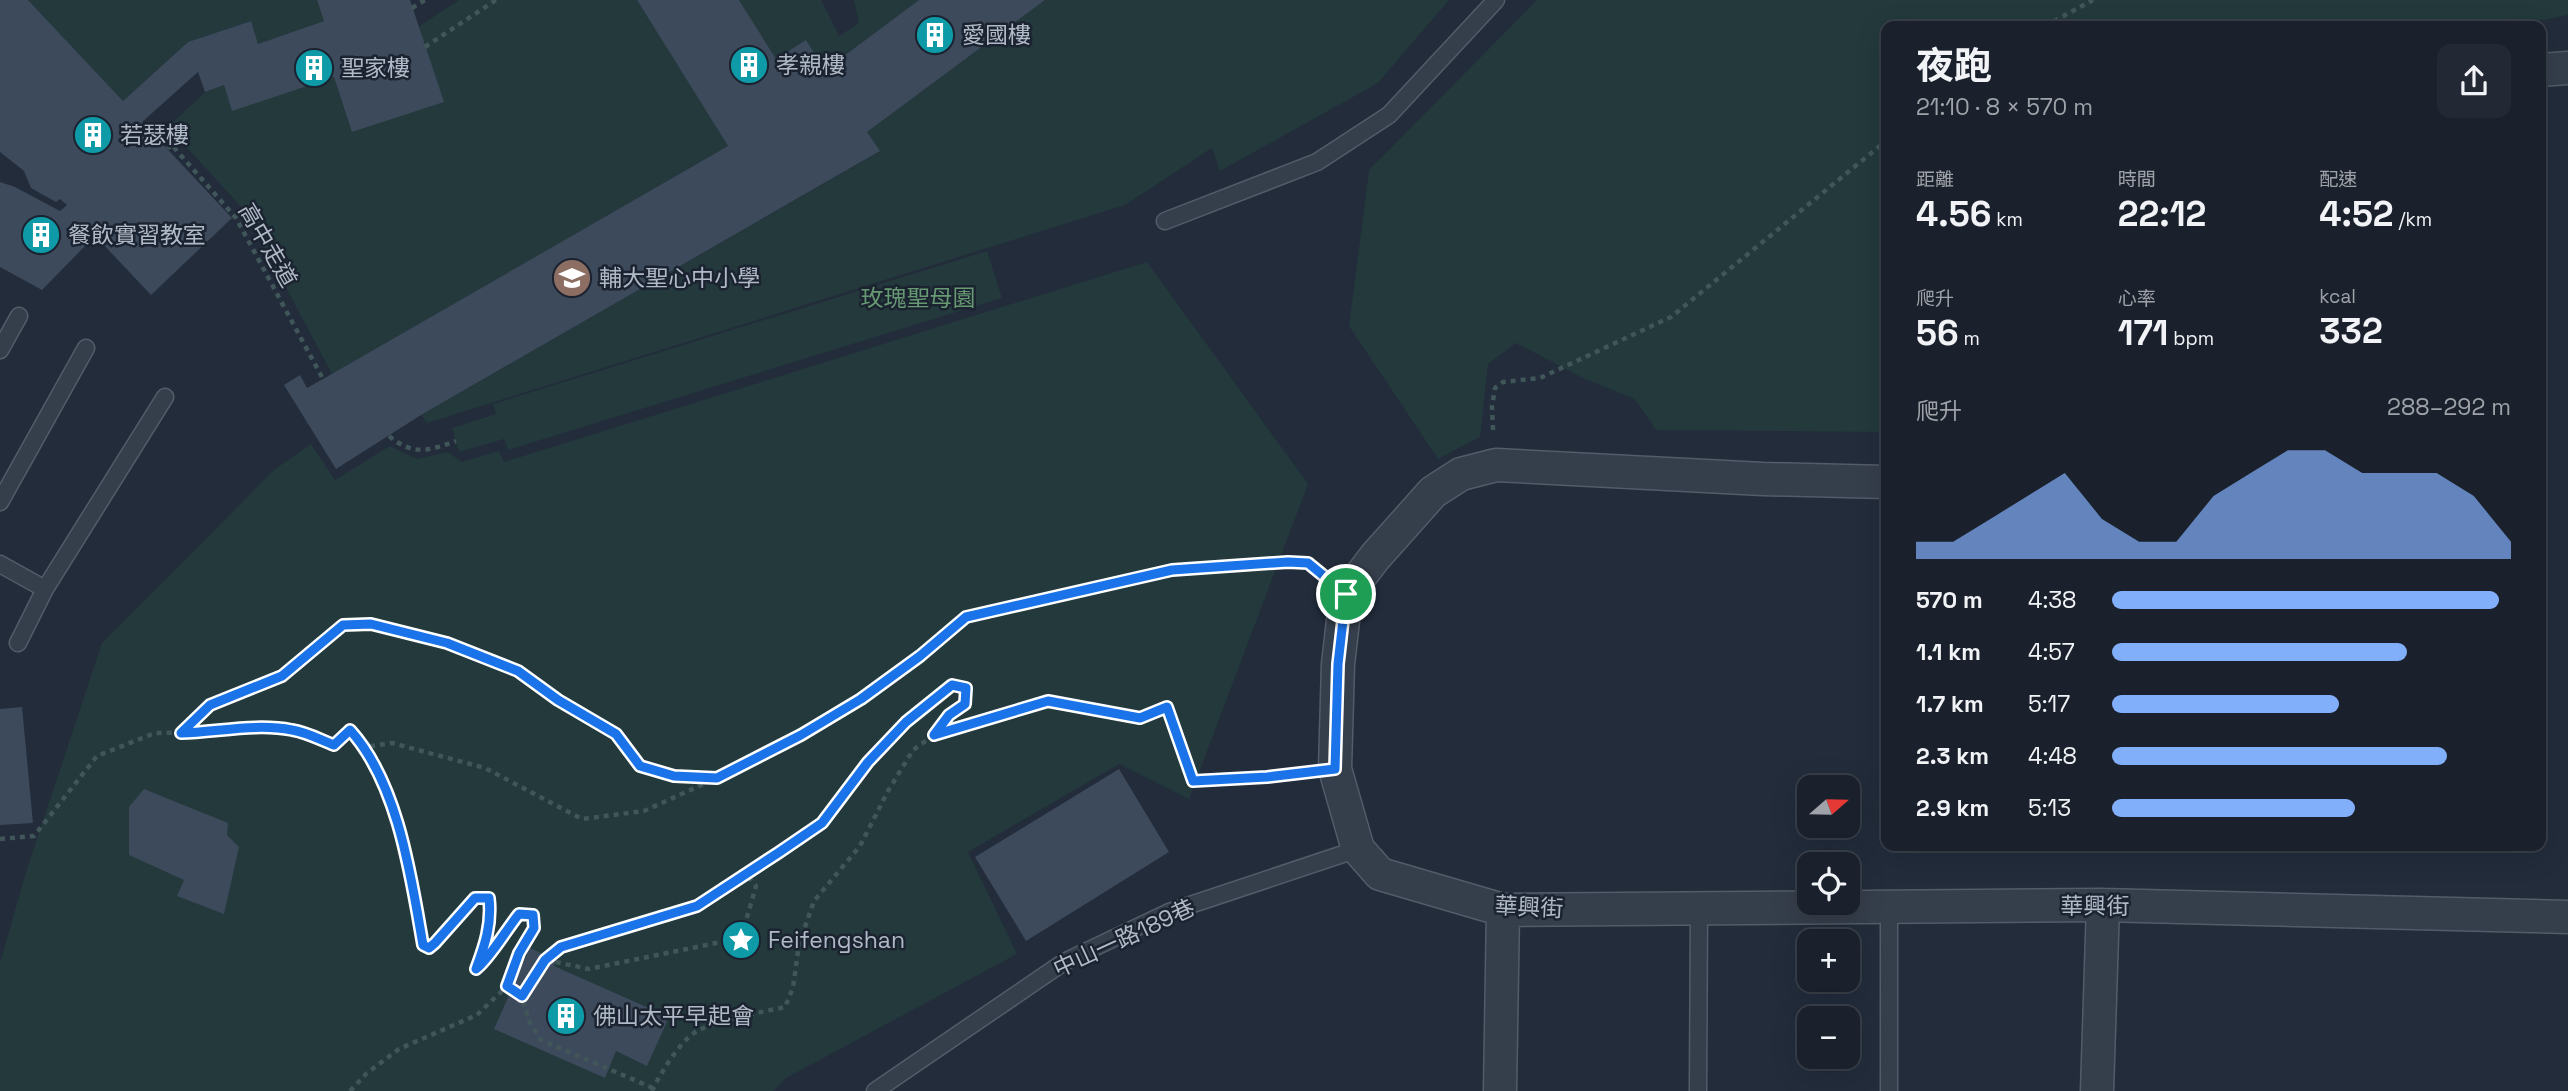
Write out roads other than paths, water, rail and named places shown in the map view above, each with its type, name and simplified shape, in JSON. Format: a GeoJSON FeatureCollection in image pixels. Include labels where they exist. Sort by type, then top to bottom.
{"type":"FeatureCollection","features":[{"type":"Feature","properties":{"kind":"street"},"geometry":{"type":"LineString","coordinates":[[2546,70],[2568,68]]}},
{"type":"Feature","properties":{"kind":"street","name":"華興街"},"geometry":{"type":"LineString","coordinates":[[1881,482],[1496,466],[1461,474],[1433,492],[1346,594],[1338,664],[1335,769],[1358,849],[1380,874],[1503,911],[2103,905],[2568,917]]}},
{"type":"Feature","properties":{"kind":"street"},"geometry":{"type":"LineString","coordinates":[[2097,1091],[2103,905]]}},
{"type":"Feature","properties":{"kind":"street"},"geometry":{"type":"LineString","coordinates":[[1500,1091],[1503,911]]}},
{"type":"Feature","properties":{"kind":"lane"},"geometry":{"type":"LineString","coordinates":[[1165,221],[1317,162],[1389,115],[1496,0]]}},
{"type":"Feature","properties":{"kind":"lane"},"geometry":{"type":"LineString","coordinates":[[0,350],[19,316]]}},
{"type":"Feature","properties":{"kind":"lane"},"geometry":{"type":"LineString","coordinates":[[0,502],[86,348]]}},
{"type":"Feature","properties":{"kind":"lane"},"geometry":{"type":"LineString","coordinates":[[18,643],[45,589],[165,397]]}},
{"type":"Feature","properties":{"kind":"lane"},"geometry":{"type":"LineString","coordinates":[[0,565],[45,589]]}},
{"type":"Feature","properties":{"kind":"lane","name":"中山一路189巷"},"geometry":{"type":"LineString","coordinates":[[875,1091],[1064,962],[1169,912],[1358,849]]}},
{"type":"Feature","properties":{"kind":"lane"},"geometry":{"type":"LineString","coordinates":[[1889,906],[1889,1091]]}},
{"type":"Feature","properties":{"kind":"lane"},"geometry":{"type":"LineString","coordinates":[[1698,1091],[1699,909]]}},
{"type":"Feature","properties":{"kind":"place","name":"愛國樓"},"geometry":{"type":"Point","coordinates":[935,35]}},
{"type":"Feature","properties":{"kind":"place","name":"孝親樓"},"geometry":{"type":"Point","coordinates":[749,65]}},
{"type":"Feature","properties":{"kind":"place","name":"聖家樓"},"geometry":{"type":"Point","coordinates":[314,68]}},
{"type":"Feature","properties":{"kind":"place","name":"若瑟樓"},"geometry":{"type":"Point","coordinates":[93,135]}},
{"type":"Feature","properties":{"kind":"place","name":"餐飲實習教室"},"geometry":{"type":"Point","coordinates":[41,235]}},
{"type":"Feature","properties":{"kind":"place","name":"輔大聖心中小學"},"geometry":{"type":"Point","coordinates":[572,278]}},
{"type":"Feature","properties":{"kind":"place","name":"Feifengshan"},"geometry":{"type":"Point","coordinates":[741,940]}},
{"type":"Feature","properties":{"kind":"place","name":"佛山太平早起會"},"geometry":{"type":"Point","coordinates":[566,1016]}},
{"type":"Feature","properties":{"kind":"park label","name":"玫瑰聖母園"},"geometry":{"type":"Point","coordinates":[918,298]}}]}
